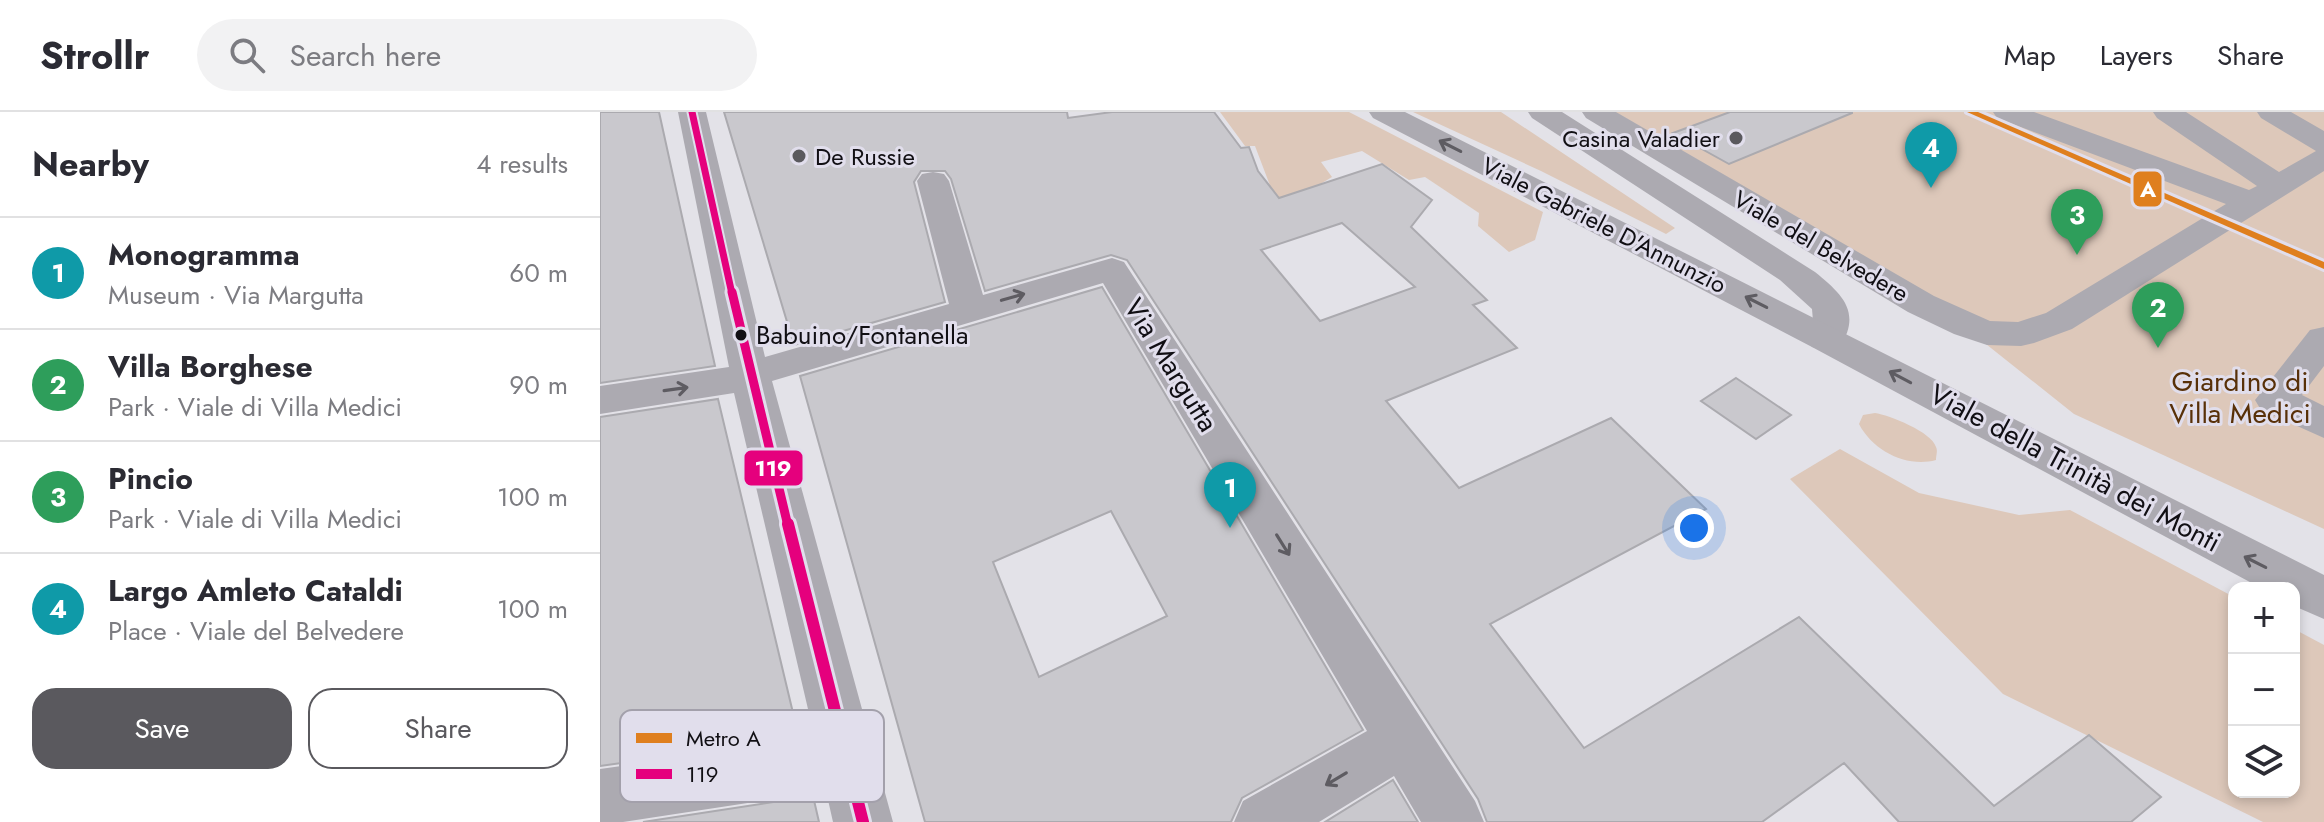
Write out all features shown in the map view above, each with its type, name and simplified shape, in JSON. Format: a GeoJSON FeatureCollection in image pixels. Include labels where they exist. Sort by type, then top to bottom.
{"type":"FeatureCollection","features":[{"type":"Feature","properties":{"kind":"street"},"geometry":{"type":"LineString","coordinates":[[692,112],[711,209],[750,374],[837,710]]}},
{"type":"Feature","properties":{"kind":"street","name":"Viale Gabriele D'Annunzio"},"geometry":{"type":"LineString","coordinates":[[1383,112],[1826,338]]}},
{"type":"Feature","properties":{"kind":"street"},"geometry":{"type":"LineString","coordinates":[[1542,112],[1738,236],[1803,281],[1832,312],[1832,324],[1826,338]]}},
{"type":"Feature","properties":{"kind":"street"},"geometry":{"type":"LineString","coordinates":[[2007,112],[2265,194]]}},
{"type":"Feature","properties":{"kind":"street"},"geometry":{"type":"LineString","coordinates":[[2167,112],[2265,194]]}},
{"type":"Feature","properties":{"kind":"street"},"geometry":{"type":"LineString","coordinates":[[2271,112],[2324,144]]}},
{"type":"Feature","properties":{"kind":"street","name":"Viale del Belvedere"},"geometry":{"type":"LineString","coordinates":[[1615,117],[1921,304],[1987,333],[2021,334],[2059,321],[2324,158]]}},
{"type":"Feature","properties":{"kind":"street"},"geometry":{"type":"LineString","coordinates":[[933,181],[969,309]]}},
{"type":"Feature","properties":{"kind":"street","name":"Via Margutta"},"geometry":{"type":"LineString","coordinates":[[600,400],[724,382],[1112,269],[1454,822]]}},
{"type":"Feature","properties":{"kind":"street","name":"Viale della Trinità dei Monti"},"geometry":{"type":"LineString","coordinates":[[1826,338],[2324,598]]}},
{"type":"Feature","properties":{"kind":"street"},"geometry":{"type":"LineString","coordinates":[[2324,339],[2276,400],[2324,423]]}},
{"type":"Feature","properties":{"kind":"street"},"geometry":{"type":"LineString","coordinates":[[1264,822],[1403,740]]}},
{"type":"Feature","properties":{"kind":"street"},"geometry":{"type":"LineString","coordinates":[[600,797],[620,794]]}},
{"type":"Feature","properties":{"kind":"street"},"geometry":{"type":"LineString","coordinates":[[859,802],[863,822]]}},
{"type":"Feature","properties":{"kind":"green space"},"geometry":{"type":"Polygon","coordinates":[[[1220,112],[1349,112],[1543,212],[1535,240],[1509,252],[1478,226],[1479,213],[1425,177],[1409,180],[1362,151],[1321,162],[1332,177],[1279,209],[1255,146],[1245,146],[1220,112]]]}},
{"type":"Feature","properties":{"kind":"green space"},"geometry":{"type":"Polygon","coordinates":[[[1413,112],[1501,112],[1675,228],[1666,234],[1541,171],[1413,112]]]}},
{"type":"Feature","properties":{"kind":"green space","name":"Giardino di Villa Medici"},"geometry":{"type":"Polygon","coordinates":[[[1615,112],[2324,112],[2324,529],[2074,414],[1908,282],[1615,112]]]}},
{"type":"Feature","properties":{"kind":"green space"},"geometry":{"type":"Polygon","coordinates":[[[1875,413],[1890,417],[1927,436],[1937,449],[1936,460],[1914,462],[1882,449],[1859,424],[1863,415],[1875,413]]]}},
{"type":"Feature","properties":{"kind":"green space"},"geometry":{"type":"Polygon","coordinates":[[[1840,449],[1919,493],[2019,515],[2070,510],[2228,594],[2228,798],[2300,798],[2300,632],[2324,645],[2324,822],[2263,822],[2003,694],[1790,479],[1840,449]]]}},
{"type":"Feature","properties":{"kind":"building"},"geometry":{"type":"Polygon","coordinates":[[[600,112],[659,112],[715,366],[600,383],[600,112]]]}},
{"type":"Feature","properties":{"kind":"building"},"geometry":{"type":"Polygon","coordinates":[[[724,112],[1067,112],[1068,118],[1112,112],[1214,112],[1241,148],[1249,147],[1258,171],[1279,198],[1382,164],[1432,200],[1411,227],[1487,300],[1473,305],[1517,348],[1386,401],[1459,488],[1611,418],[1706,509],[1490,624],[1584,748],[1799,617],[1994,806],[2089,735],[2161,797],[2131,822],[1899,822],[1844,763],[1762,822],[1487,822],[1478,799],[1127,260],[1111,255],[985,291],[951,179],[945,171],[921,171],[914,182],[945,302],[794,345],[724,112]],[[1342,223],[1261,250],[1320,321],[1415,287],[1342,223]]]}},
{"type":"Feature","properties":{"kind":"building","name":"Casina Valadier"},"geometry":{"type":"Polygon","coordinates":[[[1730,112],[1852,113],[1729,164],[1673,133],[1730,112]]]}},
{"type":"Feature","properties":{"kind":"building"},"geometry":{"type":"Polygon","coordinates":[[[1102,287],[1363,730],[1242,798],[1231,822],[925,822],[800,376],[1102,287]],[[1111,511],[993,562],[1039,677],[1167,616],[1111,511]]]}},
{"type":"Feature","properties":{"kind":"building"},"geometry":{"type":"Polygon","coordinates":[[[1736,378],[1791,415],[1756,439],[1701,401],[1736,378]]]}},
{"type":"Feature","properties":{"kind":"building"},"geometry":{"type":"Polygon","coordinates":[[[718,399],[792,710],[620,710],[620,763],[600,766],[600,417],[718,399]]]}},
{"type":"Feature","properties":{"kind":"building"},"geometry":{"type":"Polygon","coordinates":[[[1393,780],[1418,822],[1325,822],[1393,780]]]}},
{"type":"Feature","properties":{"kind":"building"},"geometry":{"type":"Polygon","coordinates":[[[774,802],[814,802],[819,822],[643,822],[774,802]]]}},
{"type":"Feature","properties":{"kind":"metro line","name":"A"},"geometry":{"type":"LineString","coordinates":[[1971,112],[2324,266]]}},
{"type":"Feature","properties":{"kind":"transit line","name":"119"},"geometry":{"type":"LineString","coordinates":[[692,112],[751,379],[835,710]]}},
{"type":"Feature","properties":{"kind":"transit line","name":"119"},"geometry":{"type":"LineString","coordinates":[[858,802],[863,822]]}},
{"type":"Feature","properties":{"kind":"place","name":"Casina Valadier"},"geometry":{"type":"Point","coordinates":[1736,138]}},
{"type":"Feature","properties":{"kind":"place","name":"De Russie"},"geometry":{"type":"Point","coordinates":[799,156]}},
{"type":"Feature","properties":{"kind":"place","name":"Largo Amleto Cataldi"},"geometry":{"type":"Point","coordinates":[1931,188]}},
{"type":"Feature","properties":{"kind":"place","name":"Pincio"},"geometry":{"type":"Point","coordinates":[2077,255]}},
{"type":"Feature","properties":{"kind":"place","name":"Babuino/Fontanella"},"geometry":{"type":"Point","coordinates":[741,335]}},
{"type":"Feature","properties":{"kind":"place","name":"Villa Borghese"},"geometry":{"type":"Point","coordinates":[2158,348]}},
{"type":"Feature","properties":{"kind":"place","name":"Monogramma"},"geometry":{"type":"Point","coordinates":[1230,528]}}]}
